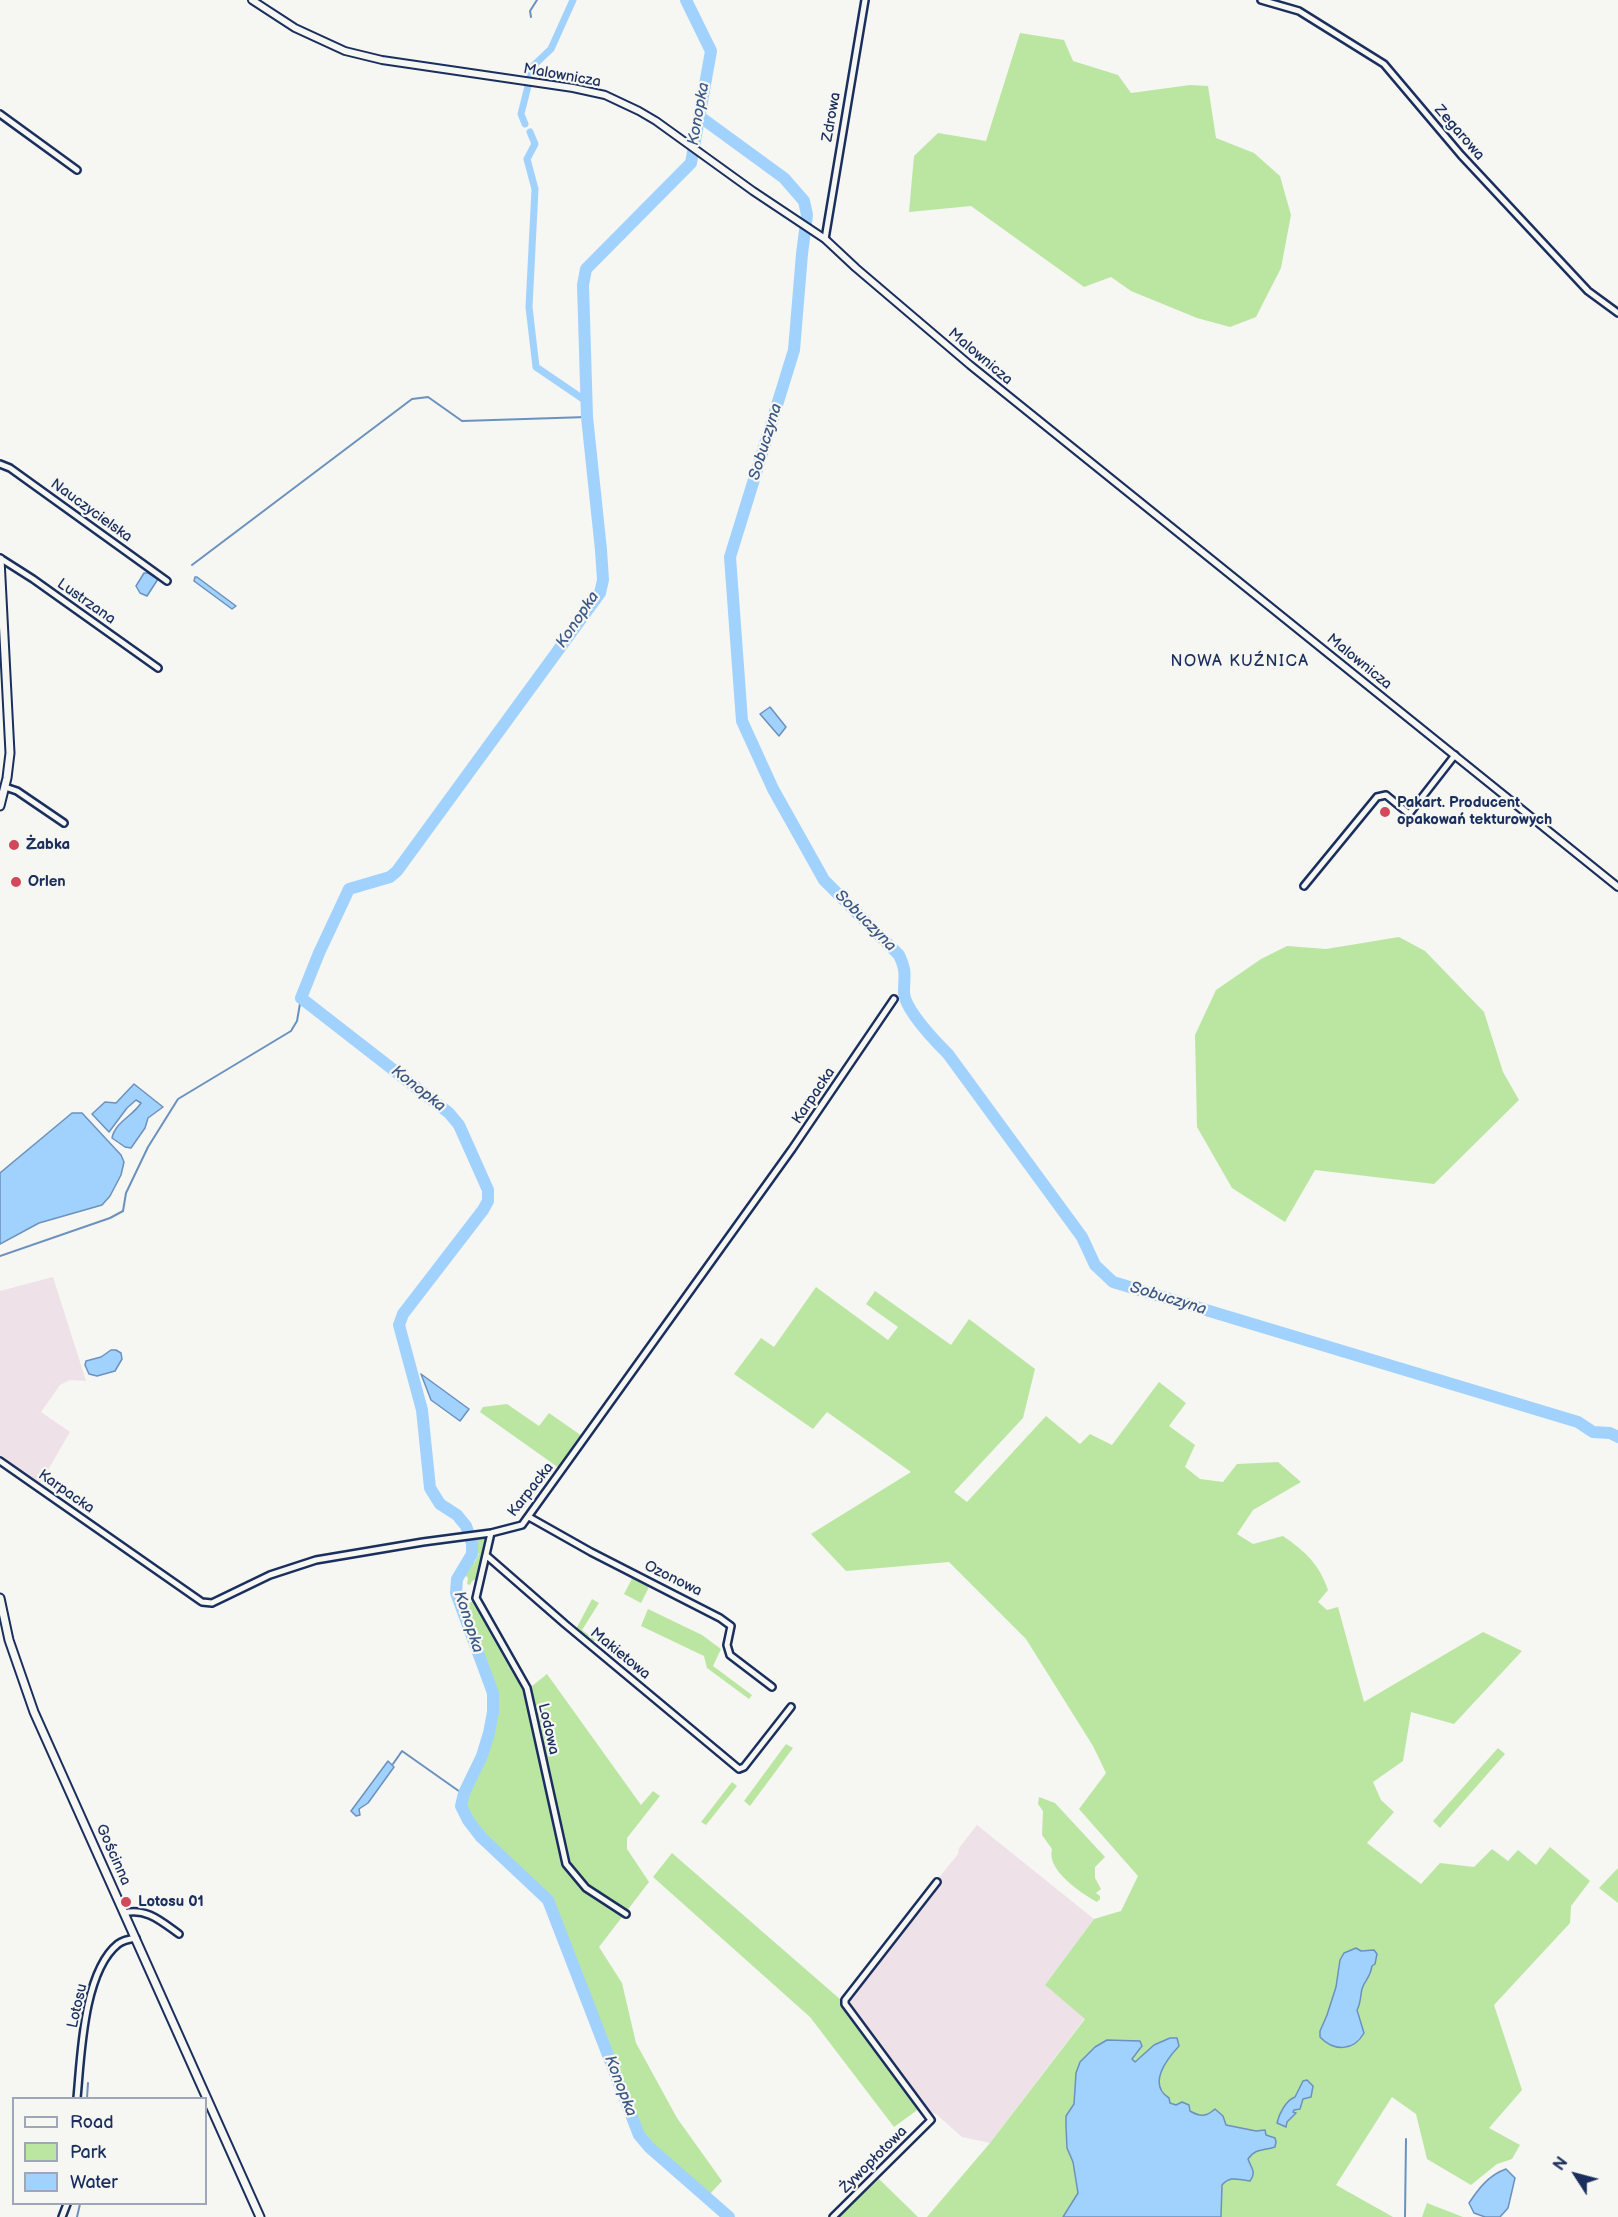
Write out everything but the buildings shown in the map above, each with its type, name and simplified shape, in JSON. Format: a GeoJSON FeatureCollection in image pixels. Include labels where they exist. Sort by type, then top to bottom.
{"type":"FeatureCollection","features":[{"type":"Feature","properties":{"kind":"main road"},"geometry":{"type":"LineString","coordinates":[[0,558],[10,753],[0,806]]}},
{"type":"Feature","properties":{"kind":"main road","name":"Gościnna"},"geometry":{"type":"LineString","coordinates":[[0,1598],[9,1640],[34,1712],[207,2097]]}},
{"type":"Feature","properties":{"kind":"main road","name":"Gościnna"},"geometry":{"type":"LineString","coordinates":[[207,2098],[260,2217]]}},
{"type":"Feature","properties":{"kind":"street","name":"Malownicza"},"geometry":{"type":"LineString","coordinates":[[252,0],[320,41],[356,54],[604,95],[639,111],[814,234],[825,239],[970,365],[1618,887]]}},
{"type":"Feature","properties":{"kind":"street","name":"Zdrowa"},"geometry":{"type":"LineString","coordinates":[[825,239],[865,0]]}},
{"type":"Feature","properties":{"kind":"street","name":"Zegarowa"},"geometry":{"type":"LineString","coordinates":[[1261,0],[1299,11],[1384,64],[1461,155],[1581,284],[1618,313]]}},
{"type":"Feature","properties":{"kind":"street"},"geometry":{"type":"LineString","coordinates":[[0,114],[77,170]]}},
{"type":"Feature","properties":{"kind":"street","name":"Nauczycielska"},"geometry":{"type":"LineString","coordinates":[[0,464],[10,468],[167,580]]}},
{"type":"Feature","properties":{"kind":"street","name":"Lustrzana"},"geometry":{"type":"LineString","coordinates":[[0,558],[158,668]]}},
{"type":"Feature","properties":{"kind":"street"},"geometry":{"type":"LineString","coordinates":[[1304,886],[1377,797],[1386,795],[1409,814],[1455,755]]}},
{"type":"Feature","properties":{"kind":"street"},"geometry":{"type":"LineString","coordinates":[[5,787],[17,790],[64,823]]}},
{"type":"Feature","properties":{"kind":"street","name":"Karpacka"},"geometry":{"type":"LineString","coordinates":[[0,1461],[202,1602],[212,1603],[270,1575],[316,1560],[423,1542],[464,1538],[522,1526],[792,1149],[894,999]]}},
{"type":"Feature","properties":{"kind":"street","name":"Ozonowa"},"geometry":{"type":"LineString","coordinates":[[529,1517],[591,1552],[720,1618],[731,1626],[727,1645],[730,1655],[772,1687]]}},
{"type":"Feature","properties":{"kind":"street","name":"Lodowa"},"geometry":{"type":"LineString","coordinates":[[490,1533],[487,1556],[476,1598],[527,1688],[566,1864],[586,1888],[626,1914]]}},
{"type":"Feature","properties":{"kind":"street","name":"Makietowa"},"geometry":{"type":"LineString","coordinates":[[487,1556],[739,1768],[744,1767],[791,1707]]}},
{"type":"Feature","properties":{"kind":"street","name":"Żywopłotowa"},"geometry":{"type":"LineString","coordinates":[[833,2217],[931,2121],[845,2004],[845,2000],[937,1882]]}},
{"type":"Feature","properties":{"kind":"street"},"geometry":{"type":"LineString","coordinates":[[124,1912],[143,1912],[179,1934]]}},
{"type":"Feature","properties":{"kind":"street","name":"Lotosu"},"geometry":{"type":"LineString","coordinates":[[77,2097],[83,2035],[96,1979],[103,1961],[117,1945],[136,1938]]}},
{"type":"Feature","properties":{"kind":"shaded area"},"geometry":{"type":"Polygon","coordinates":[[[53,1277],[86,1381],[70,1380],[60,1385],[41,1412],[70,1432],[38,1487],[0,1461],[0,1291],[53,1277]]]}},
{"type":"Feature","properties":{"kind":"shaded area"},"geometry":{"type":"Polygon","coordinates":[[[977,1825],[1094,1919],[1045,1985],[1085,2018],[990,2143],[962,2137],[936,2114],[923,2112],[841,2000],[958,1854],[959,1848],[977,1825]]]}},
{"type":"Feature","properties":{"kind":"green space"},"geometry":{"type":"Polygon","coordinates":[[[1020,33],[1064,40],[1073,61],[1118,75],[1131,93],[1190,85],[1208,86],[1216,138],[1254,153],[1280,176],[1291,215],[1281,268],[1256,317],[1230,327],[1197,318],[1131,291],[1111,277],[1084,287],[971,206],[909,212],[914,156],[938,133],[986,141],[1020,33]]]}},
{"type":"Feature","properties":{"kind":"green space"},"geometry":{"type":"Polygon","coordinates":[[[1399,937],[1425,951],[1484,1012],[1503,1072],[1519,1100],[1434,1184],[1315,1170],[1285,1222],[1232,1188],[1197,1127],[1195,1035],[1216,990],[1261,959],[1287,946],[1326,949],[1399,937]]]}},
{"type":"Feature","properties":{"kind":"green space"},"geometry":{"type":"Polygon","coordinates":[[[816,1287],[888,1340],[898,1327],[866,1304],[875,1291],[951,1345],[969,1319],[1035,1369],[1023,1418],[954,1492],[967,1502],[1046,1416],[1080,1444],[1090,1434],[1112,1445],[1159,1382],[1186,1403],[1169,1426],[1195,1445],[1185,1467],[1200,1479],[1223,1482],[1237,1464],[1278,1462],[1301,1482],[1253,1510],[1237,1534],[1253,1544],[1283,1536],[1305,1553],[1316,1566],[1328,1590],[1318,1602],[1327,1610],[1338,1607],[1364,1702],[1483,1632],[1522,1651],[1454,1724],[1411,1712],[1403,1761],[1373,1782],[1381,1800],[1394,1812],[1367,1843],[1421,1884],[1440,1863],[1474,1867],[1492,1849],[1508,1861],[1518,1850],[1536,1865],[1550,1847],[1590,1881],[1571,1906],[1570,1923],[1494,2005],[1522,2090],[1489,2128],[1520,2145],[1512,2159],[1497,2164],[1471,2185],[1427,2159],[1416,2114],[1392,2097],[1336,2185],[1393,2217],[927,2217],[990,2143],[1085,2019],[1045,1985],[1094,1919],[1121,1911],[1138,1876],[1079,1809],[1106,1773],[1093,1746],[1026,1639],[949,1562],[846,1571],[811,1534],[911,1472],[827,1412],[813,1429],[734,1374],[761,1338],[774,1347],[816,1287]]]}},
{"type":"Feature","properties":{"kind":"green space"},"geometry":{"type":"Polygon","coordinates":[[[507,1404],[539,1426],[549,1413],[582,1436],[559,1468],[480,1412],[483,1407],[507,1404]]]}},
{"type":"Feature","properties":{"kind":"green space"},"geometry":{"type":"Polygon","coordinates":[[[483,1537],[486,1541],[477,1579],[470,1585],[467,1584],[468,1578],[463,1573],[469,1563],[474,1563],[479,1554],[476,1551],[476,1539],[483,1537]]]}},
{"type":"Feature","properties":{"kind":"green space"},"geometry":{"type":"Polygon","coordinates":[[[634,1575],[651,1583],[641,1603],[624,1594],[634,1575]]]}},
{"type":"Feature","properties":{"kind":"green space"},"geometry":{"type":"Polygon","coordinates":[[[592,1599],[599,1603],[582,1630],[595,1640],[592,1644],[575,1631],[592,1599]]]}},
{"type":"Feature","properties":{"kind":"green space"},"geometry":{"type":"Polygon","coordinates":[[[474,1600],[526,1691],[547,1674],[641,1805],[653,1791],[660,1796],[627,1838],[627,1849],[649,1882],[599,1947],[622,1983],[636,2043],[677,2118],[722,2181],[708,2196],[641,2132],[551,1897],[481,1832],[466,1812],[465,1801],[488,1747],[497,1707],[493,1686],[463,1607],[474,1600]]]}},
{"type":"Feature","properties":{"kind":"green space"},"geometry":{"type":"Polygon","coordinates":[[[648,1609],[702,1635],[721,1649],[713,1666],[752,1695],[749,1699],[707,1668],[704,1656],[641,1626],[648,1609]]]}},
{"type":"Feature","properties":{"kind":"green space"},"geometry":{"type":"Polygon","coordinates":[[[786,1744],[793,1748],[750,1806],[744,1801],[786,1744]]]}},
{"type":"Feature","properties":{"kind":"green space"},"geometry":{"type":"Polygon","coordinates":[[[1498,1748],[1505,1754],[1440,1828],[1433,1821],[1498,1748]]]}},
{"type":"Feature","properties":{"kind":"green space"},"geometry":{"type":"Polygon","coordinates":[[[732,1782],[737,1786],[706,1825],[701,1822],[732,1782]]]}},
{"type":"Feature","properties":{"kind":"green space"},"geometry":{"type":"Polygon","coordinates":[[[1039,1797],[1055,1803],[1105,1857],[1095,1867],[1095,1878],[1101,1889],[1096,1893],[1100,1896],[1097,1902],[1066,1880],[1054,1865],[1052,1849],[1042,1835],[1043,1811],[1038,1804],[1039,1797]]]}},
{"type":"Feature","properties":{"kind":"green space"},"geometry":{"type":"Polygon","coordinates":[[[672,1853],[841,2000],[920,2108],[894,2127],[810,2017],[653,1877],[672,1853]]]}},
{"type":"Feature","properties":{"kind":"green space"},"geometry":{"type":"Polygon","coordinates":[[[1618,1868],[1618,1903],[1599,1888],[1618,1868]]]}},
{"type":"Feature","properties":{"kind":"green space"},"geometry":{"type":"Polygon","coordinates":[[[879,2179],[918,2217],[838,2217],[879,2179]]]}},
{"type":"Feature","properties":{"kind":"green space"},"geometry":{"type":"Polygon","coordinates":[[[1427,2203],[1463,2217],[1422,2217],[1427,2203]]]}},
{"type":"Feature","properties":{"kind":"water"},"geometry":{"type":"Polygon","coordinates":[[[144,573],[158,579],[147,596],[140,593],[136,586],[144,573]]]}},
{"type":"Feature","properties":{"kind":"water"},"geometry":{"type":"Polygon","coordinates":[[[195,577],[236,606],[232,609],[194,581],[195,577]]]}},
{"type":"Feature","properties":{"kind":"water"},"geometry":{"type":"Polygon","coordinates":[[[770,707],[786,727],[779,736],[760,714],[770,707]]]}},
{"type":"Feature","properties":{"kind":"water"},"geometry":{"type":"Polygon","coordinates":[[[134,1084],[163,1107],[148,1118],[145,1128],[131,1148],[125,1147],[112,1138],[120,1123],[141,1103],[136,1100],[127,1108],[109,1132],[92,1114],[105,1102],[116,1103],[134,1084]]]}},
{"type":"Feature","properties":{"kind":"water"},"geometry":{"type":"Polygon","coordinates":[[[72,1113],[82,1113],[121,1155],[124,1162],[121,1175],[110,1196],[102,1205],[39,1223],[0,1244],[0,1173],[72,1113]]]}},
{"type":"Feature","properties":{"kind":"water"},"geometry":{"type":"Polygon","coordinates":[[[111,1350],[121,1353],[122,1359],[115,1371],[97,1376],[89,1374],[85,1365],[86,1361],[101,1357],[111,1350]]]}},
{"type":"Feature","properties":{"kind":"water"},"geometry":{"type":"Polygon","coordinates":[[[421,1374],[469,1409],[460,1421],[431,1400],[421,1374]]]}},
{"type":"Feature","properties":{"kind":"water"},"geometry":{"type":"Polygon","coordinates":[[[388,1761],[394,1767],[368,1803],[359,1809],[360,1815],[356,1816],[351,1811],[388,1761]]]}},
{"type":"Feature","properties":{"kind":"water"},"geometry":{"type":"Polygon","coordinates":[[[1356,1948],[1361,1951],[1374,1950],[1377,1954],[1375,1964],[1362,1989],[1357,2010],[1364,2033],[1355,2043],[1337,2047],[1320,2037],[1320,2031],[1336,1987],[1340,1960],[1344,1953],[1356,1948]]]}},
{"type":"Feature","properties":{"kind":"water"},"geometry":{"type":"Polygon","coordinates":[[[1170,2038],[1177,2038],[1179,2046],[1165,2064],[1159,2079],[1160,2086],[1170,2103],[1176,2105],[1182,2102],[1189,2105],[1190,2111],[1200,2115],[1209,2114],[1215,2109],[1223,2116],[1226,2125],[1256,2131],[1265,2130],[1266,2135],[1275,2138],[1275,2147],[1257,2151],[1248,2159],[1253,2172],[1250,2181],[1232,2179],[1222,2185],[1221,2217],[1063,2217],[1078,2193],[1073,2162],[1067,2148],[1066,2116],[1074,2104],[1076,2073],[1080,2062],[1095,2047],[1107,2040],[1140,2041],[1142,2046],[1132,2059],[1135,2062],[1154,2045],[1170,2038]]]}},
{"type":"Feature","properties":{"kind":"water"},"geometry":{"type":"Polygon","coordinates":[[[1307,2080],[1313,2086],[1311,2097],[1303,2099],[1300,2109],[1294,2110],[1293,2112],[1296,2113],[1287,2122],[1286,2127],[1277,2123],[1283,2108],[1295,2097],[1303,2081],[1307,2080]]]}},
{"type":"Feature","properties":{"kind":"water"},"geometry":{"type":"Polygon","coordinates":[[[1506,2169],[1515,2178],[1508,2208],[1500,2217],[1485,2217],[1474,2213],[1469,2203],[1473,2197],[1489,2178],[1506,2169]]]}},
{"type":"Feature","properties":{"kind":"waterway"},"geometry":{"type":"LineString","coordinates":[[531,17],[530,11],[537,0]]}},
{"type":"Feature","properties":{"kind":"waterway"},"geometry":{"type":"LineString","coordinates":[[525,124],[521,114],[533,66],[551,49],[573,0]]}},
{"type":"Feature","properties":{"kind":"waterway","name":"Konopka"},"geometry":{"type":"LineString","coordinates":[[686,0],[711,51],[691,163],[586,269],[583,285],[587,417],[603,580],[600,593],[397,871],[390,877],[349,889],[301,998],[449,1113],[459,1125],[488,1190],[488,1201],[483,1210],[403,1314],[399,1325],[422,1410],[430,1488],[440,1504],[457,1515],[466,1526],[472,1543],[472,1554],[457,1579],[456,1593],[493,1693],[493,1712],[489,1733],[482,1756],[464,1793],[461,1806],[481,1837],[548,1900],[639,2135],[649,2147],[729,2217]]}},
{"type":"Feature","properties":{"kind":"waterway","name":"Sobuczyna"},"geometry":{"type":"LineString","coordinates":[[699,116],[784,178],[804,201],[807,215],[794,350],[730,557],[742,721],[773,789],[824,880],[899,955],[905,977],[905,999],[915,1016],[948,1054],[1082,1237],[1095,1265],[1113,1282],[1578,1422],[1593,1432],[1610,1433],[1618,1437]]}},
{"type":"Feature","properties":{"kind":"waterway"},"geometry":{"type":"LineString","coordinates":[[530,132],[535,144],[527,159],[535,189],[529,307],[536,367],[586,401]]}},
{"type":"Feature","properties":{"kind":"waterway"},"geometry":{"type":"LineString","coordinates":[[192,565],[412,399],[428,397],[462,421],[587,417]]}},
{"type":"Feature","properties":{"kind":"waterway"},"geometry":{"type":"LineString","coordinates":[[0,1256],[110,1218],[123,1211],[126,1193],[148,1147],[178,1099],[291,1031],[297,1021],[301,998]]}},
{"type":"Feature","properties":{"kind":"waterway"},"geometry":{"type":"LineString","coordinates":[[393,1764],[402,1751],[463,1794]]}},
{"type":"Feature","properties":{"kind":"waterway"},"geometry":{"type":"LineString","coordinates":[[87,2097],[88,2083]]}},
{"type":"Feature","properties":{"kind":"waterway"},"geometry":{"type":"LineString","coordinates":[[1405,2217],[1406,2139]]}},
{"type":"Feature","properties":{"kind":"waterway"},"geometry":{"type":"LineString","coordinates":[[77,2217],[80,2205]]}},
{"type":"Feature","properties":{"kind":"place","name":"Pakart. Producent opakowań tekturowych"},"geometry":{"type":"Point","coordinates":[1385,812]}},
{"type":"Feature","properties":{"kind":"place","name":"Żabka"},"geometry":{"type":"Point","coordinates":[14,845]}},
{"type":"Feature","properties":{"kind":"place","name":"Orlen"},"geometry":{"type":"Point","coordinates":[16,882]}},
{"type":"Feature","properties":{"kind":"place","name":"Lotosu 01"},"geometry":{"type":"Point","coordinates":[126,1902]}},
{"type":"Feature","properties":{"kind":"district","name":"NOWA KUŹNICA"},"geometry":{"type":"Point","coordinates":[1240,662]}}]}
